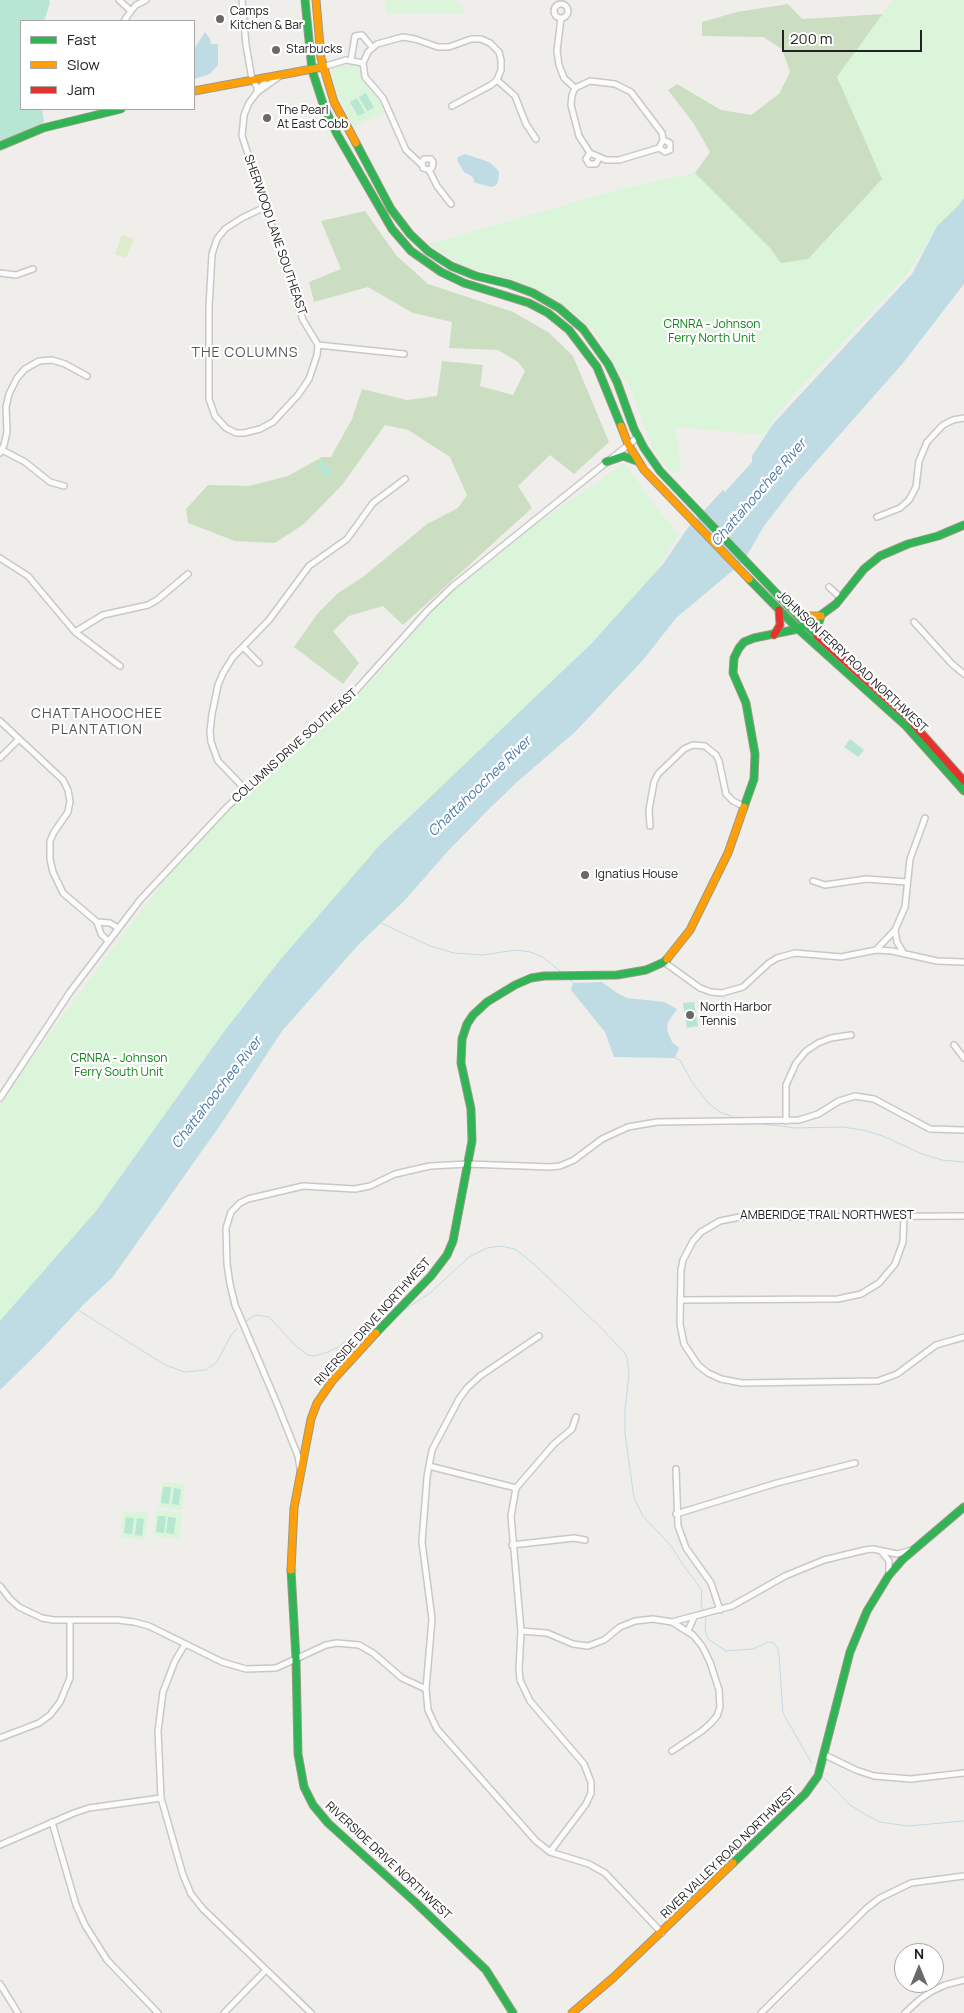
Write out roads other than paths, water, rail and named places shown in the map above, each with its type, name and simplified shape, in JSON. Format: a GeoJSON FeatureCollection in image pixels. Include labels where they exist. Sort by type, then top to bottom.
{"type":"FeatureCollection","features":[{"type":"Feature","properties":{"kind":"street"},"geometry":{"type":"LineString","coordinates":[[119,0],[131,11]]}},
{"type":"Feature","properties":{"kind":"street"},"geometry":{"type":"LineString","coordinates":[[125,20],[136,5],[146,0]]}},
{"type":"Feature","properties":{"kind":"street"},"geometry":{"type":"LineString","coordinates":[[242,0],[246,45],[252,79],[258,93]]}},
{"type":"Feature","properties":{"kind":"street","name":"JOHNSON FERRY ROAD NORTHWEST"},"geometry":{"type":"LineString","coordinates":[[305,0],[312,70],[324,107],[336,134],[384,217],[402,241],[422,260],[446,275],[464,283],[518,298],[540,308],[563,324],[581,343],[597,366],[628,444],[654,481],[798,629],[906,726],[964,791]]}},
{"type":"Feature","properties":{"kind":"street","name":"JOHNSON FERRY ROAD NORTHWEST"},"geometry":{"type":"LineString","coordinates":[[316,0],[322,67],[334,102],[391,209],[410,234],[428,251],[451,266],[476,276],[534,293],[572,318],[590,337],[608,364],[638,438],[653,462],[806,625],[908,718],[964,781]]}},
{"type":"Feature","properties":{"kind":"street"},"geometry":{"type":"LineString","coordinates":[[561,18],[556,16],[554,12],[559,2],[567,10],[566,14],[561,18],[557,51],[559,65],[564,78],[575,88]]}},
{"type":"Feature","properties":{"kind":"street"},"geometry":{"type":"LineString","coordinates":[[351,60],[355,36],[362,35],[372,47]]}},
{"type":"Feature","properties":{"kind":"street"},"geometry":{"type":"LineString","coordinates":[[451,204],[437,186],[429,170],[426,170],[406,150],[383,98],[365,77],[363,63],[368,52],[372,47],[382,42],[403,37],[444,48],[466,40],[481,39],[490,43],[500,56],[501,70],[497,80],[452,106]]}},
{"type":"Feature","properties":{"kind":"street"},"geometry":{"type":"LineString","coordinates":[[195,92],[252,79],[312,70],[351,60],[363,63]]}},
{"type":"Feature","properties":{"kind":"street","name":"SHERWOOD LANE SOUTHEAST"},"geometry":{"type":"LineString","coordinates":[[258,93],[282,75]]}},
{"type":"Feature","properties":{"kind":"street","name":"SHERWOOD LANE SOUTHEAST"},"geometry":{"type":"LineString","coordinates":[[264,77],[264,83],[246,109],[242,128],[245,148],[304,320],[318,345]]}},
{"type":"Feature","properties":{"kind":"street"},"geometry":{"type":"LineString","coordinates":[[497,80],[514,96],[526,124],[536,139]]}},
{"type":"Feature","properties":{"kind":"street"},"geometry":{"type":"LineString","coordinates":[[590,81],[615,84],[627,89],[658,126],[663,140],[659,148],[620,160],[599,158],[590,152],[580,136],[571,105],[575,88],[590,81]]}},
{"type":"Feature","properties":{"kind":"street"},"geometry":{"type":"LineString","coordinates":[[0,146],[43,128],[116,110]]}},
{"type":"Feature","properties":{"kind":"street"},"geometry":{"type":"LineString","coordinates":[[659,148],[665,152],[670,150],[670,143],[663,140]]}},
{"type":"Feature","properties":{"kind":"street"},"geometry":{"type":"LineString","coordinates":[[590,152],[586,159],[589,164],[596,164],[599,158]]}},
{"type":"Feature","properties":{"kind":"street"},"geometry":{"type":"LineString","coordinates":[[422,165],[424,159],[431,159],[434,165],[429,170]]}},
{"type":"Feature","properties":{"kind":"street"},"geometry":{"type":"LineString","coordinates":[[265,207],[225,229],[217,238],[212,254],[208,391],[212,414],[232,431],[240,433],[260,429],[273,422],[298,395],[309,379],[316,364],[318,345],[404,354]]}},
{"type":"Feature","properties":{"kind":"street"},"geometry":{"type":"LineString","coordinates":[[0,273],[16,275],[33,269]]}},
{"type":"Feature","properties":{"kind":"street"},"geometry":{"type":"LineString","coordinates":[[48,353],[48,360]]}},
{"type":"Feature","properties":{"kind":"street"},"geometry":{"type":"LineString","coordinates":[[64,486],[50,482],[25,462],[1,452],[8,432],[7,401],[12,388],[25,369],[36,362],[48,360],[64,364],[87,376]]}},
{"type":"Feature","properties":{"kind":"street"},"geometry":{"type":"LineString","coordinates":[[878,518],[900,508],[914,493],[922,451],[934,433],[953,420],[964,418]]}},
{"type":"Feature","properties":{"kind":"street","name":"COLUMNS DRIVE SOUTHEAST"},"geometry":{"type":"LineString","coordinates":[[0,1098],[61,1006],[118,928],[154,884],[245,789],[348,699],[428,610],[453,586],[628,444],[638,438]]}},
{"type":"Feature","properties":{"kind":"street"},"geometry":{"type":"LineString","coordinates":[[606,462],[623,456],[639,462]]}},
{"type":"Feature","properties":{"kind":"street"},"geometry":{"type":"LineString","coordinates":[[245,789],[218,761],[212,746],[210,731],[219,680],[229,662],[269,620],[309,566],[347,539],[373,503],[405,479]]}},
{"type":"Feature","properties":{"kind":"street","name":"RIVERSIDE DRIVE NORTHWEST"},"geometry":{"type":"LineString","coordinates":[[513,2013],[486,1970],[416,1902],[328,1823],[313,1805],[304,1787],[298,1766],[296,1659],[291,1574],[294,1514],[300,1470],[311,1419],[317,1403],[333,1380],[394,1313],[431,1276],[446,1255],[457,1227],[472,1140],[472,1120],[462,1072],[461,1054],[465,1030],[477,1011],[487,1002],[515,985],[531,978],[544,976],[627,975],[646,970],[664,962],[686,936],[705,902],[728,853],[754,780],[755,754],[746,703],[734,676],[734,658],[739,648],[748,640],[798,629],[806,625],[841,598],[864,569],[880,556],[908,544],[938,536],[964,525]]}},
{"type":"Feature","properties":{"kind":"street"},"geometry":{"type":"LineString","coordinates":[[0,558],[17,567],[28,576],[75,632],[120,666]]}},
{"type":"Feature","properties":{"kind":"street"},"geometry":{"type":"LineString","coordinates":[[75,632],[103,615],[148,605],[157,600],[188,574]]}},
{"type":"Feature","properties":{"kind":"street"},"geometry":{"type":"LineString","coordinates":[[829,587],[841,598]]}},
{"type":"Feature","properties":{"kind":"street"},"geometry":{"type":"LineString","coordinates":[[774,635],[780,625],[779,610]]}},
{"type":"Feature","properties":{"kind":"street"},"geometry":{"type":"LineString","coordinates":[[795,612],[808,616],[821,615],[818,628],[821,639]]}},
{"type":"Feature","properties":{"kind":"street"},"geometry":{"type":"LineString","coordinates":[[914,622],[952,664],[964,674]]}},
{"type":"Feature","properties":{"kind":"street"},"geometry":{"type":"LineString","coordinates":[[243,647],[259,663]]}},
{"type":"Feature","properties":{"kind":"street"},"geometry":{"type":"LineString","coordinates":[[0,720],[63,780],[68,790],[70,800],[68,812],[54,832],[50,842],[50,858],[59,886],[68,898],[98,922],[110,923],[118,928]]}},
{"type":"Feature","properties":{"kind":"street"},"geometry":{"type":"LineString","coordinates":[[0,758],[19,739]]}},
{"type":"Feature","properties":{"kind":"street"},"geometry":{"type":"LineString","coordinates":[[650,826],[649,810],[654,782],[658,774],[684,749],[693,745],[705,746],[716,754],[720,761],[726,794],[733,801],[745,807]]}},
{"type":"Feature","properties":{"kind":"street"},"geometry":{"type":"LineString","coordinates":[[876,950],[895,930],[905,907],[910,859],[924,818]]}},
{"type":"Feature","properties":{"kind":"street"},"geometry":{"type":"LineString","coordinates":[[813,881],[825,885],[866,879],[907,882]]}},
{"type":"Feature","properties":{"kind":"street"},"geometry":{"type":"LineString","coordinates":[[98,922],[101,934],[108,941]]}},
{"type":"Feature","properties":{"kind":"street"},"geometry":{"type":"LineString","coordinates":[[895,930],[897,942],[903,952]]}},
{"type":"Feature","properties":{"kind":"street"},"geometry":{"type":"LineString","coordinates":[[664,962],[700,988],[722,993],[743,987],[769,963],[786,954],[803,952],[841,957],[876,950],[903,952],[937,961],[964,962]]}},
{"type":"Feature","properties":{"kind":"street"},"geometry":{"type":"LineString","coordinates":[[786,1121],[786,1086],[796,1063],[806,1051],[818,1043],[851,1034]]}},
{"type":"Feature","properties":{"kind":"street"},"geometry":{"type":"LineString","coordinates":[[954,1045],[964,1058]]}},
{"type":"Feature","properties":{"kind":"street"},"geometry":{"type":"LineString","coordinates":[[300,1470],[300,1464],[276,1401],[235,1305],[227,1264],[226,1228],[229,1217],[234,1208],[248,1199],[293,1187],[313,1186],[355,1189],[370,1186],[413,1169],[430,1166],[468,1164],[560,1166],[574,1160],[593,1144],[628,1127],[646,1123],[786,1121],[811,1117],[839,1101],[861,1096],[883,1103],[930,1129],[964,1130]]}},
{"type":"Feature","properties":{"kind":"street"},"geometry":{"type":"LineString","coordinates":[[680,1300],[838,1299],[861,1294],[880,1283],[895,1264],[903,1242],[904,1216]]}},
{"type":"Feature","properties":{"kind":"street","name":"AMBERIDGE TRAIL NORTHWEST"},"geometry":{"type":"LineString","coordinates":[[964,1216],[740,1217],[720,1221],[701,1232],[686,1251],[681,1270],[680,1300],[681,1332],[690,1355],[708,1373],[733,1382],[878,1381],[897,1374],[936,1345],[964,1337]]}},
{"type":"Feature","properties":{"kind":"street"},"geometry":{"type":"LineString","coordinates":[[539,1336],[480,1376],[467,1388],[432,1450],[422,1542],[432,1619],[426,1689],[428,1710],[437,1729],[536,1841],[550,1852],[589,1864],[605,1873],[662,1933]]}},
{"type":"Feature","properties":{"kind":"street"},"geometry":{"type":"LineString","coordinates":[[550,1852],[586,1804],[591,1782],[584,1764],[530,1701],[523,1690],[519,1669],[521,1632],[511,1516],[516,1488],[554,1444],[572,1429],[576,1416]]}},
{"type":"Feature","properties":{"kind":"street"},"geometry":{"type":"LineString","coordinates":[[676,1514],[777,1483],[854,1463]]}},
{"type":"Feature","properties":{"kind":"street"},"geometry":{"type":"LineString","coordinates":[[429,1466],[516,1488]]}},
{"type":"Feature","properties":{"kind":"street"},"geometry":{"type":"LineString","coordinates":[[676,1469],[676,1514],[678,1526],[686,1548],[711,1583],[720,1610]]}},
{"type":"Feature","properties":{"kind":"street","name":"RIVER VALLEY ROAD NORTHWEST"},"geometry":{"type":"LineString","coordinates":[[572,2013],[609,1983],[805,1794],[818,1776],[825,1755],[850,1652],[865,1616],[889,1575],[912,1550],[964,1507]]}},
{"type":"Feature","properties":{"kind":"street"},"geometry":{"type":"LineString","coordinates":[[512,1545],[574,1538],[585,1540]]}},
{"type":"Feature","properties":{"kind":"street"},"geometry":{"type":"LineString","coordinates":[[672,1622],[720,1610],[742,1601],[785,1576],[809,1565],[865,1550],[897,1554],[912,1550]]}},
{"type":"Feature","properties":{"kind":"street"},"geometry":{"type":"LineString","coordinates":[[881,1551],[890,1561],[889,1575]]}},
{"type":"Feature","properties":{"kind":"street"},"geometry":{"type":"LineString","coordinates":[[0,1586],[10,1599],[31,1614],[54,1620],[134,1622],[149,1626],[222,1662],[246,1669],[276,1668],[326,1645],[336,1643],[359,1645],[373,1653],[402,1678],[426,1689]]}},
{"type":"Feature","properties":{"kind":"street"},"geometry":{"type":"LineString","coordinates":[[688,1631],[694,1616]]}},
{"type":"Feature","properties":{"kind":"street"},"geometry":{"type":"LineString","coordinates":[[521,1632],[547,1632],[573,1644],[588,1646],[604,1640],[620,1627],[635,1621],[653,1619],[672,1622],[688,1631],[702,1646],[710,1662],[720,1696],[720,1707],[717,1716],[711,1723],[672,1751]]}},
{"type":"Feature","properties":{"kind":"street"},"geometry":{"type":"LineString","coordinates":[[0,1738],[39,1723],[60,1702],[70,1678],[70,1620]]}},
{"type":"Feature","properties":{"kind":"street"},"geometry":{"type":"LineString","coordinates":[[185,1644],[168,1676],[160,1709],[158,1731],[161,1798],[183,1875],[191,1894],[203,1909],[311,2013]]}},
{"type":"Feature","properties":{"kind":"street"},"geometry":{"type":"LineString","coordinates":[[825,1755],[856,1770],[874,1776],[911,1779],[964,1773]]}},
{"type":"Feature","properties":{"kind":"street"},"geometry":{"type":"LineString","coordinates":[[0,1845],[52,1822],[94,1807],[161,1798]]}},
{"type":"Feature","properties":{"kind":"street"},"geometry":{"type":"LineString","coordinates":[[52,1822],[76,1904],[88,1932],[120,1976],[158,2013]]}},
{"type":"Feature","properties":{"kind":"street"},"geometry":{"type":"LineString","coordinates":[[761,2013],[860,1915],[880,1898],[912,1883],[964,1876]]}},
{"type":"Feature","properties":{"kind":"street"},"geometry":{"type":"LineString","coordinates":[[224,2013],[266,1970]]}},
{"type":"Feature","properties":{"kind":"street"},"geometry":{"type":"LineString","coordinates":[[905,2013],[932,1991],[964,1980]]}},
{"type":"Feature","properties":{"kind":"street"},"geometry":{"type":"LineString","coordinates":[[0,1984],[18,2013]]}},
{"type":"Feature","properties":{"kind":"water"},"geometry":{"type":"Polygon","coordinates":[[[205,32],[211,44],[218,44],[218,65],[210,74],[195,79],[195,47],[205,32]]]}},
{"type":"Feature","properties":{"kind":"water"},"geometry":{"type":"Polygon","coordinates":[[[465,154],[489,162],[495,167],[499,172],[498,182],[495,186],[491,187],[476,183],[473,177],[464,172],[457,160],[458,157],[465,154]]]}},
{"type":"Feature","properties":{"kind":"water","name":"Chattahoochee River"},"geometry":{"type":"Polygon","coordinates":[[[964,198],[964,284],[903,363],[798,482],[764,526],[743,562],[676,618],[644,659],[575,732],[488,810],[448,851],[405,900],[360,943],[282,1031],[221,1124],[112,1278],[0,1390],[0,1321],[96,1211],[223,1033],[280,960],[380,845],[592,643],[663,564],[687,529],[723,490],[725,492],[752,462],[752,456],[773,424],[912,274],[937,226],[964,198]]]}},
{"type":"Feature","properties":{"kind":"water"},"geometry":{"type":"Polygon","coordinates":[[[602,982],[627,998],[664,1002],[677,1009],[668,1022],[667,1030],[672,1042],[679,1048],[675,1058],[614,1057],[605,1032],[571,990],[573,983],[602,982]]]}},
{"type":"Feature","properties":{"kind":"waterway"},"geometry":{"type":"LineString","coordinates":[[381,923],[430,946],[454,953],[482,955],[516,950],[530,952],[543,957],[561,972]]}},
{"type":"Feature","properties":{"kind":"waterway"},"geometry":{"type":"LineString","coordinates":[[569,979],[573,983]]}},
{"type":"Feature","properties":{"kind":"waterway"},"geometry":{"type":"LineString","coordinates":[[675,1058],[680,1060],[692,1082],[709,1104],[720,1112],[738,1119]]}},
{"type":"Feature","properties":{"kind":"waterway"},"geometry":{"type":"LineString","coordinates":[[756,1123],[795,1128],[842,1127],[863,1130],[883,1136],[922,1154],[942,1160],[964,1162]]}},
{"type":"Feature","properties":{"kind":"waterway"},"geometry":{"type":"LineString","coordinates":[[401,1312],[430,1293],[469,1257],[487,1248],[501,1246],[515,1249],[534,1264],[599,1326],[625,1353],[627,1358],[629,1374],[625,1410],[625,1434],[634,1498],[643,1516],[672,1547],[702,1590],[701,1605],[703,1610]]}},
{"type":"Feature","properties":{"kind":"waterway"},"geometry":{"type":"LineString","coordinates":[[246,1321],[256,1315],[269,1317],[297,1347],[308,1355],[315,1356],[340,1346],[381,1308],[395,1309]]}},
{"type":"Feature","properties":{"kind":"waterway"},"geometry":{"type":"LineString","coordinates":[[78,1310],[165,1365],[185,1372],[206,1370],[217,1362],[237,1328]]}},
{"type":"Feature","properties":{"kind":"waterway"},"geometry":{"type":"LineString","coordinates":[[706,1617],[705,1629],[708,1639],[726,1651],[753,1649],[768,1642],[774,1643],[778,1649],[779,1656],[783,1713],[812,1764]]}},
{"type":"Feature","properties":{"kind":"waterway"},"geometry":{"type":"LineString","coordinates":[[822,1776],[850,1805],[880,1822],[908,1826],[964,1821]]}},
{"type":"Feature","properties":{"kind":"place","name":"Camps Kitchen & Bar"},"geometry":{"type":"Point","coordinates":[220,19]}},
{"type":"Feature","properties":{"kind":"place","name":"Starbucks"},"geometry":{"type":"Point","coordinates":[276,50]}},
{"type":"Feature","properties":{"kind":"place","name":"The Pearl At East Cobb"},"geometry":{"type":"Point","coordinates":[267,118]}},
{"type":"Feature","properties":{"kind":"place","name":"Ignatius House"},"geometry":{"type":"Point","coordinates":[585,875]}},
{"type":"Feature","properties":{"kind":"place","name":"North Harbor Tennis"},"geometry":{"type":"Point","coordinates":[690,1015]}},
{"type":"Feature","properties":{"kind":"district","name":"THE COLUMNS"},"geometry":{"type":"Point","coordinates":[245,353]}},
{"type":"Feature","properties":{"kind":"district","name":"CHATTAHOOCHEE PLANTATION"},"geometry":{"type":"Point","coordinates":[97,722]}},
{"type":"Feature","properties":{"kind":"park label","name":"CRNRA - Johnson Ferry North Unit"},"geometry":{"type":"Point","coordinates":[712,332]}},
{"type":"Feature","properties":{"kind":"park label","name":"CRNRA - Johnson Ferry South Unit"},"geometry":{"type":"Point","coordinates":[119,1066]}}]}
